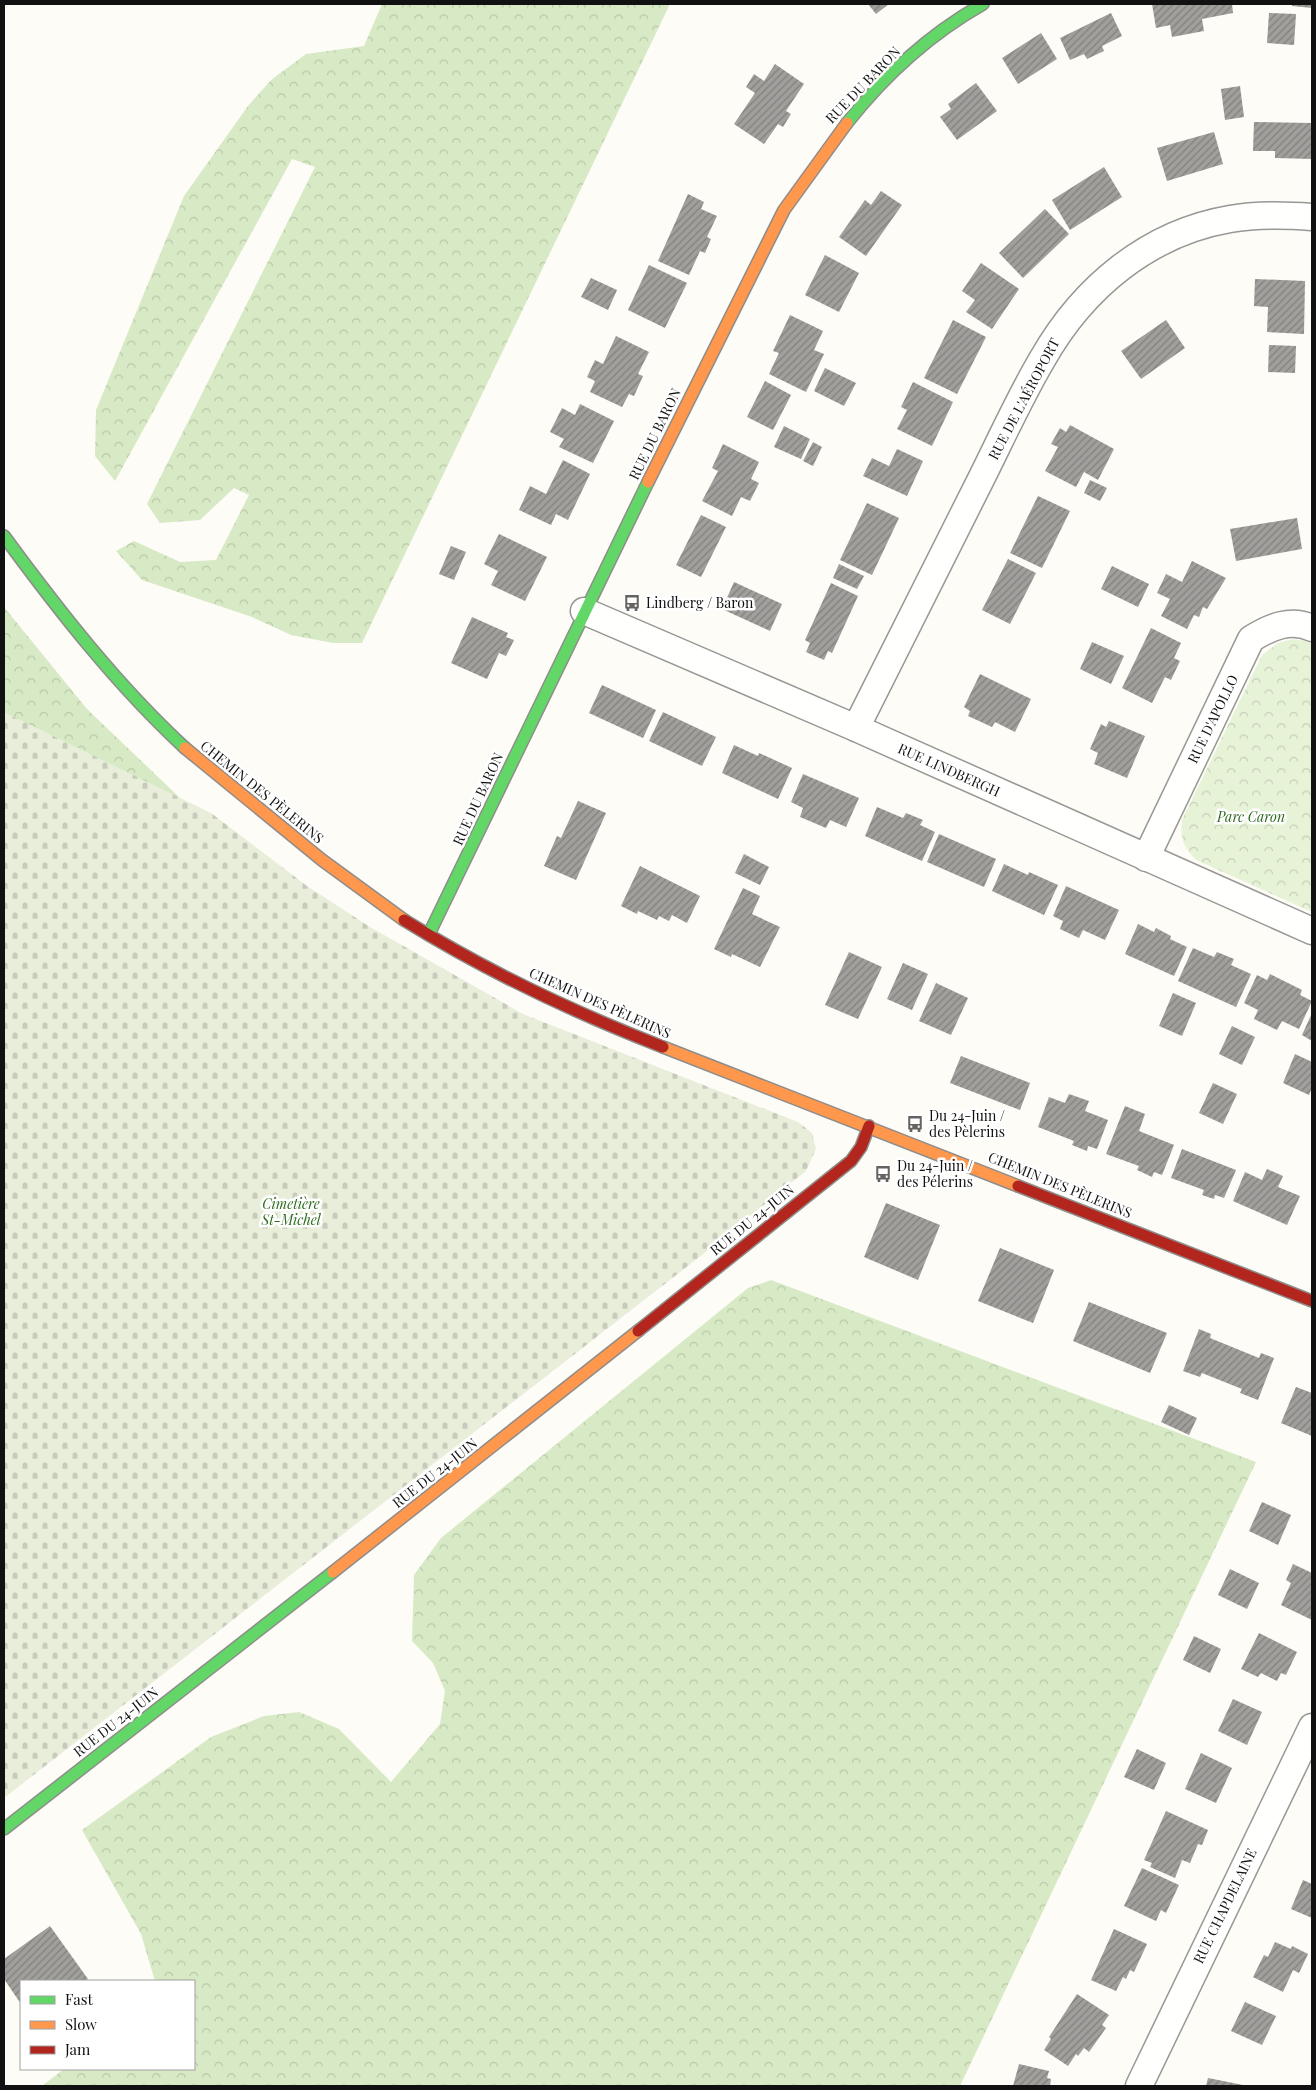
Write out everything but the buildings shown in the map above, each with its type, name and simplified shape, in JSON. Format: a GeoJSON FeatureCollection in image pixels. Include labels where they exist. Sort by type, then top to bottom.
{"type":"FeatureCollection","features":[{"type":"Feature","properties":{"kind":"street","name":"RUE DU BARON"},"geometry":{"type":"LineString","coordinates":[[428,934],[584,611],[784,210],[817,159],[851,115],[892,73],[942,30],[983,4]]}},
{"type":"Feature","properties":{"kind":"street","name":"RUE DE L'AÉROPORT"},"geometry":{"type":"LineString","coordinates":[[856,728],[1043,358],[1093,290],[1126,262],[1161,242],[1196,227],[1230,218],[1276,215],[1312,217]]}},
{"type":"Feature","properties":{"kind":"street","name":"CHEMIN DES PÈLERINS"},"geometry":{"type":"LineString","coordinates":[[4,536],[64,617],[108,669],[200,762],[274,823],[355,885],[428,934],[515,982],[606,1025],[869,1126],[1312,1301]]}},
{"type":"Feature","properties":{"kind":"street","name":"RUE LINDBERGH"},"geometry":{"type":"LineString","coordinates":[[584,611],[856,728],[1312,931]]}},
{"type":"Feature","properties":{"kind":"street","name":"RUE D'APOLLO"},"geometry":{"type":"LineString","coordinates":[[1146,858],[1252,640],[1267,629],[1286,624],[1312,628]]}},
{"type":"Feature","properties":{"kind":"street","name":"RUE DU 24-JUIN"},"geometry":{"type":"LineString","coordinates":[[4,1829],[439,1489],[851,1161],[861,1147],[869,1126]]}},
{"type":"Feature","properties":{"kind":"street","name":"RUE CHAPDELAINE"},"geometry":{"type":"LineString","coordinates":[[1138,2086],[1312,1727]]}},
{"type":"Feature","properties":{"kind":"green space"},"geometry":{"type":"Polygon","coordinates":[[[382,4],[670,4],[362,643],[333,643],[291,635],[252,617],[142,580],[116,551],[134,541],[180,562],[216,560],[249,495],[234,488],[200,520],[160,523],[147,504],[315,167],[292,159],[115,481],[95,456],[96,410],[184,196],[248,106],[271,80],[306,54],[364,46],[382,4]]]}},
{"type":"Feature","properties":{"kind":"green space"},"geometry":{"type":"Polygon","coordinates":[[[4,607],[87,709],[248,863],[4,809],[4,607]]]}},
{"type":"Feature","properties":{"kind":"green space","name":"Parc Caron"},"geometry":{"type":"Polygon","coordinates":[[[1293,639],[1312,642],[1312,912],[1196,860],[1183,842],[1182,832],[1182,820],[1262,655],[1278,643],[1293,639]]]}},
{"type":"Feature","properties":{"kind":"green space","name":"Cimetière St-Michel"},"geometry":{"type":"Polygon","coordinates":[[[4,712],[211,813],[307,886],[370,927],[523,1014],[798,1122],[812,1133],[816,1149],[806,1171],[702,1255],[4,1798],[4,712]]]}},
{"type":"Feature","properties":{"kind":"green space"},"geometry":{"type":"Polygon","coordinates":[[[771,1280],[1256,1462],[960,2086],[42,2086],[63,2070],[195,2070],[195,1980],[155,1980],[141,1934],[82,1830],[211,1737],[264,1716],[299,1712],[339,1729],[391,1782],[440,1724],[445,1691],[433,1663],[412,1641],[414,1575],[441,1538],[748,1288],[771,1280]]]}},
{"type":"Feature","properties":{"kind":"traffic: fast"},"geometry":{"type":"LineString","coordinates":[[847,123],[877,88],[909,57],[945,28],[983,4]]}},
{"type":"Feature","properties":{"kind":"traffic: fast"},"geometry":{"type":"LineString","coordinates":[[429,934],[648,482]]}},
{"type":"Feature","properties":{"kind":"traffic: fast"},"geometry":{"type":"LineString","coordinates":[[4,536],[46,592],[112,673],[185,748]]}},
{"type":"Feature","properties":{"kind":"traffic: fast"},"geometry":{"type":"LineString","coordinates":[[4,1829],[333,1572]]}},
{"type":"Feature","properties":{"kind":"traffic: slow"},"geometry":{"type":"LineString","coordinates":[[648,482],[784,210],[847,123]]}},
{"type":"Feature","properties":{"kind":"traffic: slow"},"geometry":{"type":"LineString","coordinates":[[185,748],[322,860],[404,920]]}},
{"type":"Feature","properties":{"kind":"traffic: slow"},"geometry":{"type":"LineString","coordinates":[[663,1047],[1018,1186]]}},
{"type":"Feature","properties":{"kind":"traffic: slow"},"geometry":{"type":"LineString","coordinates":[[333,1572],[638,1331]]}},
{"type":"Feature","properties":{"kind":"traffic: jam"},"geometry":{"type":"LineString","coordinates":[[404,920],[435,939],[530,990],[596,1020],[663,1047]]}},
{"type":"Feature","properties":{"kind":"traffic: jam"},"geometry":{"type":"LineString","coordinates":[[638,1331],[851,1161],[861,1147],[869,1126]]}},
{"type":"Feature","properties":{"kind":"traffic: jam"},"geometry":{"type":"LineString","coordinates":[[1018,1186],[1312,1301]]}},
{"type":"Feature","properties":{"kind":"place","name":"Lindberg / Baron"},"geometry":{"type":"Point","coordinates":[632,603]}},
{"type":"Feature","properties":{"kind":"place","name":"Du 24-Juin / des Pèlerins"},"geometry":{"type":"Point","coordinates":[915,1124]}},
{"type":"Feature","properties":{"kind":"place","name":"Du 24-Juin / des Pélerins"},"geometry":{"type":"Point","coordinates":[883,1174]}}]}
